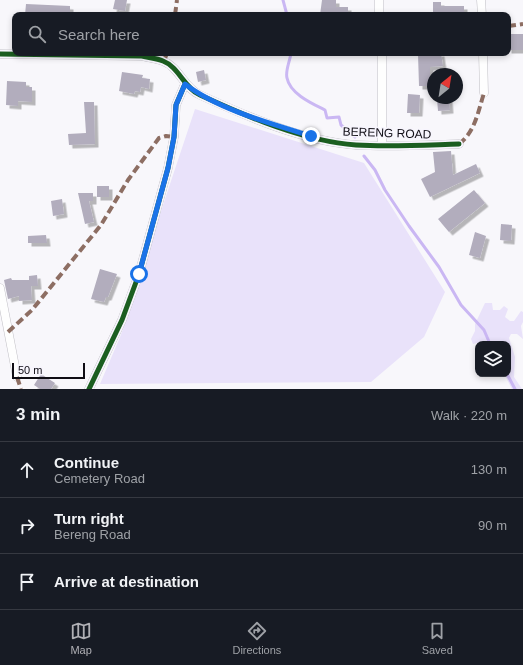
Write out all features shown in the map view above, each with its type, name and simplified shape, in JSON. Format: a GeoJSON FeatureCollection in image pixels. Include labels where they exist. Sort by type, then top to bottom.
{"type":"FeatureCollection","features":[{"type":"Feature","properties":{"kind":"street"},"geometry":{"type":"LineString","coordinates":[[378,0],[379,12]]}},
{"type":"Feature","properties":{"kind":"street"},"geometry":{"type":"LineString","coordinates":[[481,0],[482,12]]}},
{"type":"Feature","properties":{"kind":"street","name":"BERENG ROAD"},"geometry":{"type":"LineString","coordinates":[[0,54],[12,54]]}},
{"type":"Feature","properties":{"kind":"street","name":"BERENG ROAD"},"geometry":{"type":"LineString","coordinates":[[142,56],[164,61],[172,67],[185,84],[198,94],[292,131],[356,145],[382,144],[399,146],[459,144]]}},
{"type":"Feature","properties":{"kind":"street"},"geometry":{"type":"LineString","coordinates":[[382,56],[382,144]]}},
{"type":"Feature","properties":{"kind":"street"},"geometry":{"type":"LineString","coordinates":[[483,56],[484,93]]}},
{"type":"Feature","properties":{"kind":"street"},"geometry":{"type":"LineString","coordinates":[[89,389],[122,320],[139,274],[168,168],[174,137],[176,105],[185,84]]}},
{"type":"Feature","properties":{"kind":"street"},"geometry":{"type":"LineString","coordinates":[[0,288],[17,377]]}},
{"type":"Feature","properties":{"kind":"shaded area"},"geometry":{"type":"Polygon","coordinates":[[[195,109],[364,163],[445,292],[424,337],[371,382],[100,384],[120,337],[141,280],[156,226],[195,109]]]}},
{"type":"Feature","properties":{"kind":"shaded area"},"geometry":{"type":"Polygon","coordinates":[[[485,303],[492,303],[493,310],[500,310],[504,306],[508,309],[505,317],[510,321],[514,321],[521,311],[523,312],[523,322],[521,326],[523,339],[517,334],[511,334],[509,338],[510,341],[475,341],[475,344],[473,344],[471,339],[475,331],[475,324],[485,303]]]}},
{"type":"Feature","properties":{"kind":"shaded area"},"geometry":{"type":"Polygon","coordinates":[[[511,344],[515,357],[514,377],[522,389],[512,389],[506,377],[511,377],[511,344]]]}},
{"type":"Feature","properties":{"kind":"building"},"geometry":{"type":"Polygon","coordinates":[[[115,0],[127,0],[125,11],[113,9],[115,0]]]}},
{"type":"Feature","properties":{"kind":"building"},"geometry":{"type":"Polygon","coordinates":[[[322,0],[336,0],[336,7],[348,7],[348,12],[320,12],[322,0]]]}},
{"type":"Feature","properties":{"kind":"building"},"geometry":{"type":"Polygon","coordinates":[[[433,2],[441,2],[441,6],[464,6],[464,12],[433,12],[433,2]]]}},
{"type":"Feature","properties":{"kind":"building"},"geometry":{"type":"Polygon","coordinates":[[[26,4],[70,6],[70,12],[25,12],[26,4]]]}},
{"type":"Feature","properties":{"kind":"building"},"geometry":{"type":"Polygon","coordinates":[[[511,34],[523,34],[523,50],[511,50],[511,34]]]}},
{"type":"Feature","properties":{"kind":"building"},"geometry":{"type":"Polygon","coordinates":[[[418,56],[441,56],[443,66],[427,68],[427,86],[419,86],[418,56]]]}},
{"type":"Feature","properties":{"kind":"building"},"geometry":{"type":"Polygon","coordinates":[[[204,70],[206,80],[198,82],[196,72],[204,70]]]}},
{"type":"Feature","properties":{"kind":"building"},"geometry":{"type":"Polygon","coordinates":[[[122,72],[143,75],[142,78],[150,79],[149,89],[141,87],[140,92],[135,91],[134,94],[119,91],[122,72]]]}},
{"type":"Feature","properties":{"kind":"building"},"geometry":{"type":"Polygon","coordinates":[[[7,81],[26,82],[26,87],[32,87],[32,102],[18,101],[18,106],[6,105],[7,81]]]}},
{"type":"Feature","properties":{"kind":"building"},"geometry":{"type":"Polygon","coordinates":[[[408,94],[420,95],[419,113],[407,113],[408,94]]]}},
{"type":"Feature","properties":{"kind":"building"},"geometry":{"type":"Polygon","coordinates":[[[84,102],[94,102],[95,144],[69,145],[68,134],[86,133],[84,102]]]}},
{"type":"Feature","properties":{"kind":"building"},"geometry":{"type":"Polygon","coordinates":[[[437,104],[450,104],[450,110],[438,111],[437,104]]]}},
{"type":"Feature","properties":{"kind":"building"},"geometry":{"type":"Polygon","coordinates":[[[451,151],[453,175],[476,164],[480,173],[430,197],[421,179],[435,172],[433,152],[451,151]]]}},
{"type":"Feature","properties":{"kind":"building"},"geometry":{"type":"Polygon","coordinates":[[[97,186],[109,186],[109,197],[97,197],[97,186]]]}},
{"type":"Feature","properties":{"kind":"building"},"geometry":{"type":"Polygon","coordinates":[[[474,190],[485,203],[449,232],[438,219],[474,190]]]}},
{"type":"Feature","properties":{"kind":"building"},"geometry":{"type":"Polygon","coordinates":[[[78,193],[93,193],[93,201],[89,201],[94,222],[85,224],[78,193]]]}},
{"type":"Feature","properties":{"kind":"building"},"geometry":{"type":"Polygon","coordinates":[[[62,199],[64,214],[53,216],[51,201],[62,199]]]}},
{"type":"Feature","properties":{"kind":"building"},"geometry":{"type":"Polygon","coordinates":[[[501,224],[512,225],[511,241],[500,240],[501,224]]]}},
{"type":"Feature","properties":{"kind":"building"},"geometry":{"type":"Polygon","coordinates":[[[475,232],[486,236],[480,258],[469,255],[475,232]]]}},
{"type":"Feature","properties":{"kind":"building"},"geometry":{"type":"Polygon","coordinates":[[[46,235],[47,243],[28,243],[28,236],[46,235]]]}},
{"type":"Feature","properties":{"kind":"building"},"geometry":{"type":"Polygon","coordinates":[[[100,269],[117,274],[108,297],[106,297],[104,302],[91,299],[100,269]]]}},
{"type":"Feature","properties":{"kind":"building"},"geometry":{"type":"Polygon","coordinates":[[[37,275],[38,286],[31,286],[32,300],[19,301],[19,296],[8,299],[4,280],[11,278],[12,280],[29,280],[29,276],[37,275]]]}},
{"type":"Feature","properties":{"kind":"building"},"geometry":{"type":"Polygon","coordinates":[[[41,374],[55,383],[51,389],[40,389],[34,385],[41,374]]]}},
{"type":"Feature","properties":{"kind":"waterway"},"geometry":{"type":"LineString","coordinates":[[283,0],[286,12]]}},
{"type":"Feature","properties":{"kind":"waterway"},"geometry":{"type":"LineString","coordinates":[[290,56],[287,69],[289,84],[297,94],[325,110],[327,118],[339,117],[341,125],[355,137]]}},
{"type":"Feature","properties":{"kind":"waterway"},"geometry":{"type":"LineString","coordinates":[[364,156],[375,170],[385,190],[409,226],[439,267],[461,305],[484,330],[489,341]]}},
{"type":"Feature","properties":{"kind":"waterway"},"geometry":{"type":"LineString","coordinates":[[509,377],[515,389]]}},
{"type":"Feature","properties":{"kind":"marked path"},"geometry":{"type":"LineString","coordinates":[[175,12],[177,0]]}},
{"type":"Feature","properties":{"kind":"marked path"},"geometry":{"type":"LineString","coordinates":[[511,26],[523,24]]}},
{"type":"Feature","properties":{"kind":"marked path"},"geometry":{"type":"LineString","coordinates":[[164,61],[166,56]]}},
{"type":"Feature","properties":{"kind":"marked path"},"geometry":{"type":"LineString","coordinates":[[459,144],[469,134],[472,128],[484,93]]}},
{"type":"Feature","properties":{"kind":"marked path"},"geometry":{"type":"LineString","coordinates":[[8,332],[32,310],[101,225],[128,180],[159,138],[166,136],[174,137]]}},
{"type":"Feature","properties":{"kind":"marked path"},"geometry":{"type":"LineString","coordinates":[[17,377],[21,389]]}},
{"type":"Feature","properties":{"kind":"cycle path"},"geometry":{"type":"LineString","coordinates":[[0,54],[12,54]]}},
{"type":"Feature","properties":{"kind":"cycle path"},"geometry":{"type":"LineString","coordinates":[[142,56],[160,60],[169,64],[190,88],[200,95],[237,112],[276,127],[316,139],[356,145],[395,146],[459,144]]}},
{"type":"Feature","properties":{"kind":"cycle path"},"geometry":{"type":"LineString","coordinates":[[89,389],[122,320],[139,274],[168,168],[174,137],[176,105],[185,84]]}},
{"type":"Feature","properties":{"kind":"route"},"geometry":{"type":"LineString","coordinates":[[139,274],[168,168],[174,137],[176,105],[185,84],[198,94],[286,129],[311,136]]}}]}
